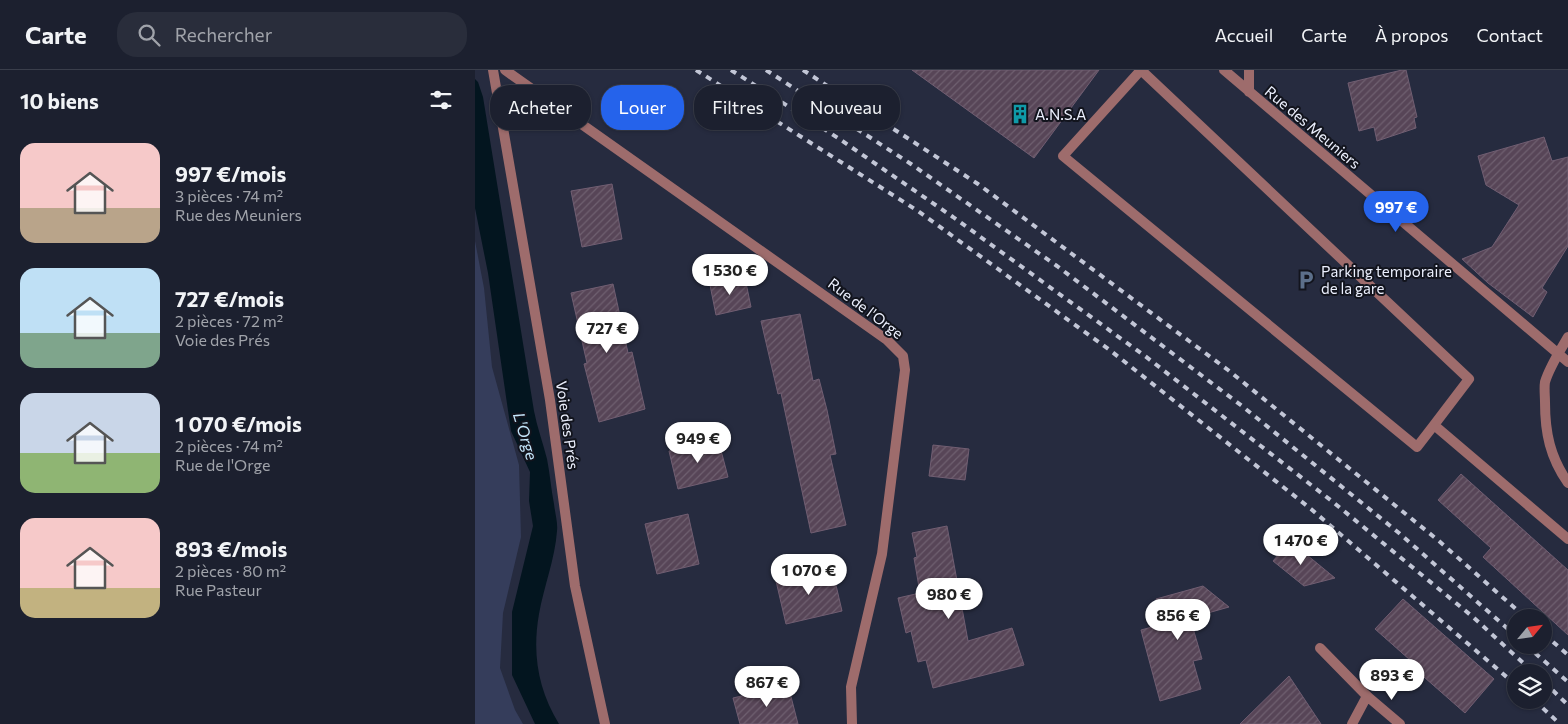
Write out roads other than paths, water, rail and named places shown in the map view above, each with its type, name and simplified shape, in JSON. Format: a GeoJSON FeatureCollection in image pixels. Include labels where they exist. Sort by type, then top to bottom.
{"type":"FeatureCollection","features":[{"type":"Feature","properties":{"kind":"street","name":"Voie des Prés"},"geometry":{"type":"LineString","coordinates":[[493,70],[550,400],[575,586],[605,724]]}},
{"type":"Feature","properties":{"kind":"street","name":"Rue de l'Orge"},"geometry":{"type":"LineString","coordinates":[[505,70],[887,340],[903,356],[905,370],[883,554],[851,687],[853,724]]}},
{"type":"Feature","properties":{"kind":"street"},"geometry":{"type":"LineString","coordinates":[[1141,70],[1469,380],[1434,425],[1417,447],[1063,156],[1141,70]]}},
{"type":"Feature","properties":{"kind":"street"},"geometry":{"type":"LineString","coordinates":[[1223,70],[1249,92]]}},
{"type":"Feature","properties":{"kind":"street","name":"Rue des Meuniers"},"geometry":{"type":"LineString","coordinates":[[1249,70],[1249,92],[1568,362]]}},
{"type":"Feature","properties":{"kind":"street"},"geometry":{"type":"LineString","coordinates":[[1568,337],[1545,384],[1545,421],[1550,450],[1560,472],[1568,483]]}},
{"type":"Feature","properties":{"kind":"street"},"geometry":{"type":"LineString","coordinates":[[1434,425],[1568,539]]}},
{"type":"Feature","properties":{"kind":"street"},"geometry":{"type":"LineString","coordinates":[[1320,648],[1367,696],[1400,724]]}},
{"type":"Feature","properties":{"kind":"street"},"geometry":{"type":"LineString","coordinates":[[1352,724],[1367,696]]}},
{"type":"Feature","properties":{"kind":"water","name":"L'Orge"},"geometry":{"type":"Polygon","coordinates":[[[475,79],[478,82],[483,97],[534,411],[547,459],[557,521],[556,541],[539,614],[536,643],[542,684],[546,698],[559,724],[535,724],[512,675],[512,612],[533,526],[529,501],[530,472],[511,431],[488,273],[475,208],[475,79]]]}},
{"type":"Feature","properties":{"kind":"railway"},"geometry":{"type":"LineString","coordinates":[[696,70],[918,211],[1111,351],[1311,509],[1507,677]]}},
{"type":"Feature","properties":{"kind":"railway"},"geometry":{"type":"LineString","coordinates":[[731,70],[838,138],[953,217],[1145,356],[1333,502],[1473,617],[1524,664]]}},
{"type":"Feature","properties":{"kind":"railway"},"geometry":{"type":"LineString","coordinates":[[766,70],[911,164],[1057,266],[1242,406],[1399,533],[1507,628]]}},
{"type":"Feature","properties":{"kind":"railway"},"geometry":{"type":"LineString","coordinates":[[803,70],[978,184],[1228,370],[1439,541],[1516,609]]}},
{"type":"Feature","properties":{"kind":"railway"},"geometry":{"type":"LineString","coordinates":[[1553,642],[1568,655]]}},
{"type":"Feature","properties":{"kind":"railway"},"geometry":{"type":"LineString","coordinates":[[1536,654],[1568,682]]}},
{"type":"Feature","properties":{"kind":"railway"},"geometry":{"type":"LineString","coordinates":[[1552,690],[1568,705]]}},
{"type":"Feature","properties":{"kind":"railway"},"geometry":{"type":"LineString","coordinates":[[1544,709],[1560,724]]}},
{"type":"Feature","properties":{"kind":"place","name":"A.N.S.A"},"geometry":{"type":"Point","coordinates":[1020,114]}},
{"type":"Feature","properties":{"kind":"place","name":"Parking temporaire de la gare"},"geometry":{"type":"Point","coordinates":[1306,280]}}]}
